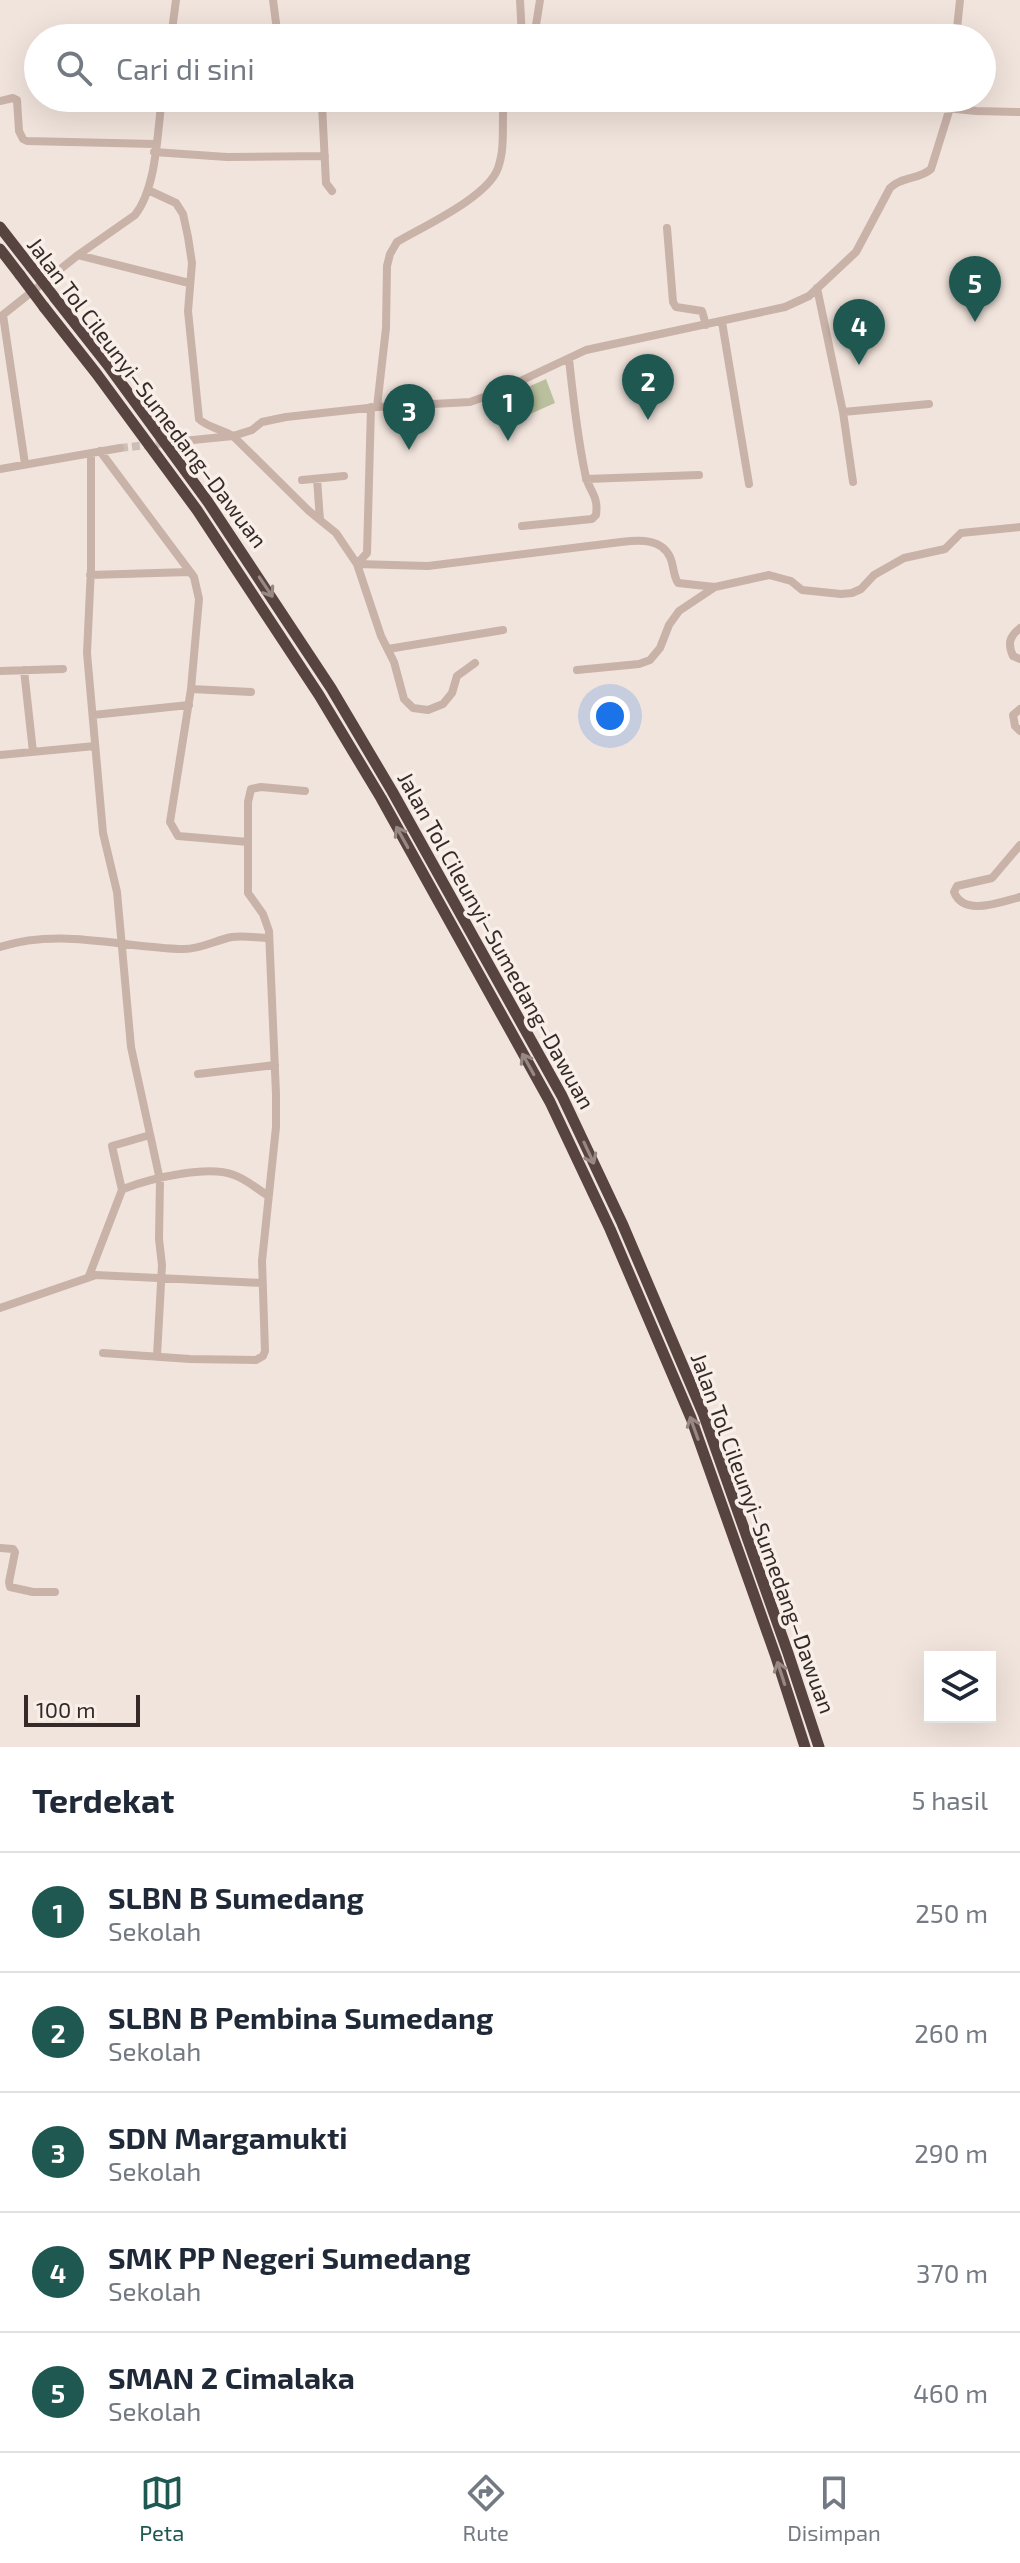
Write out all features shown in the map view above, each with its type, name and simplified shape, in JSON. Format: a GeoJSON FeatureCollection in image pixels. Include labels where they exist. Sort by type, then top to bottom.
{"type":"FeatureCollection","features":[{"type":"Feature","properties":{"kind":"highway","name":"Jalan Tol Cileunyi–Sumedang–Dawuan"},"geometry":{"type":"LineString","coordinates":[[0,227],[107,364],[208,502],[331,688],[562,1096],[622,1223],[703,1413],[819,1747]]}},
{"type":"Feature","properties":{"kind":"highway","name":"Jalan Tol Cileunyi–Sumedang–Dawuan"},"geometry":{"type":"LineString","coordinates":[[0,249],[197,510],[319,695],[381,798],[550,1102],[610,1229],[691,1418],[805,1747]]}},
{"type":"Feature","properties":{"kind":"street"},"geometry":{"type":"LineString","coordinates":[[173,24],[176,0]]}},
{"type":"Feature","properties":{"kind":"street"},"geometry":{"type":"LineString","coordinates":[[273,0],[276,24]]}},
{"type":"Feature","properties":{"kind":"street"},"geometry":{"type":"LineString","coordinates":[[520,0],[521,24]]}},
{"type":"Feature","properties":{"kind":"street"},"geometry":{"type":"LineString","coordinates":[[536,24],[540,0]]}},
{"type":"Feature","properties":{"kind":"street"},"geometry":{"type":"LineString","coordinates":[[957,24],[960,0]]}},
{"type":"Feature","properties":{"kind":"street"},"geometry":{"type":"LineString","coordinates":[[0,101],[17,100],[19,131],[27,141],[155,148],[227,157],[325,156]]}},
{"type":"Feature","properties":{"kind":"street"},"geometry":{"type":"LineString","coordinates":[[996,111],[1020,112]]}},
{"type":"Feature","properties":{"kind":"street"},"geometry":{"type":"LineString","coordinates":[[25,464],[1,316],[135,215],[148,190],[160,112]]}},
{"type":"Feature","properties":{"kind":"street"},"geometry":{"type":"LineString","coordinates":[[323,112],[326,185],[332,191]]}},
{"type":"Feature","properties":{"kind":"street"},"geometry":{"type":"LineString","coordinates":[[357,564],[367,553],[374,407],[386,328],[390,254],[397,242],[485,188],[495,175],[501,158],[503,112]]}},
{"type":"Feature","properties":{"kind":"street"},"geometry":{"type":"LineString","coordinates":[[183,441],[233,436],[252,430],[264,421],[374,407],[470,402],[597,347],[785,307],[803,299],[856,252],[896,182],[925,174],[931,169],[949,112]]}},
{"type":"Feature","properties":{"kind":"street"},"geometry":{"type":"LineString","coordinates":[[148,190],[172,200],[181,210],[192,263],[188,311],[199,419],[233,436],[336,533],[357,564],[404,699],[413,708],[428,710],[443,704],[452,693],[457,676],[475,663]]}},
{"type":"Feature","properties":{"kind":"street"},"geometry":{"type":"LineString","coordinates":[[667,228],[673,302],[676,307],[702,311],[706,325]]}},
{"type":"Feature","properties":{"kind":"street"},"geometry":{"type":"LineString","coordinates":[[78,255],[189,283]]}},
{"type":"Feature","properties":{"kind":"street"},"geometry":{"type":"LineString","coordinates":[[817,288],[843,412],[853,482]]}},
{"type":"Feature","properties":{"kind":"street"},"geometry":{"type":"LineString","coordinates":[[722,322],[749,484]]}},
{"type":"Feature","properties":{"kind":"street"},"geometry":{"type":"LineString","coordinates":[[522,526],[594,518],[597,509],[596,496],[586,479],[579,444],[569,359]]}},
{"type":"Feature","properties":{"kind":"street"},"geometry":{"type":"LineString","coordinates":[[843,412],[929,404]]}},
{"type":"Feature","properties":{"kind":"street"},"geometry":{"type":"LineString","coordinates":[[0,469],[120,448]]}},
{"type":"Feature","properties":{"kind":"street"},"geometry":{"type":"LineString","coordinates":[[95,452],[189,572],[197,587],[199,599],[191,689],[176,772],[171,827],[178,836],[248,842]]}},
{"type":"Feature","properties":{"kind":"street"},"geometry":{"type":"LineString","coordinates":[[95,452],[86,633],[103,833],[117,892],[131,1047],[160,1180],[161,1279],[157,1356]]}},
{"type":"Feature","properties":{"kind":"street"},"geometry":{"type":"LineString","coordinates":[[586,479],[699,475]]}},
{"type":"Feature","properties":{"kind":"street"},"geometry":{"type":"LineString","coordinates":[[302,480],[344,476]]}},
{"type":"Feature","properties":{"kind":"street"},"geometry":{"type":"LineString","coordinates":[[317,479],[320,520]]}},
{"type":"Feature","properties":{"kind":"street"},"geometry":{"type":"LineString","coordinates":[[357,564],[428,566],[648,541],[667,551],[678,583],[715,587],[769,575],[791,581],[802,590],[841,594],[861,589],[874,575],[904,558],[945,549],[961,533],[1020,527]]}},
{"type":"Feature","properties":{"kind":"street"},"geometry":{"type":"LineString","coordinates":[[90,575],[189,572]]}},
{"type":"Feature","properties":{"kind":"street"},"geometry":{"type":"LineString","coordinates":[[577,670],[639,664],[650,660],[660,648],[669,625],[679,611],[715,587]]}},
{"type":"Feature","properties":{"kind":"street"},"geometry":{"type":"LineString","coordinates":[[1020,628],[1012,635],[1010,644],[1013,656],[1020,659]]}},
{"type":"Feature","properties":{"kind":"street"},"geometry":{"type":"LineString","coordinates":[[388,649],[503,630]]}},
{"type":"Feature","properties":{"kind":"street"},"geometry":{"type":"LineString","coordinates":[[0,671],[63,669]]}},
{"type":"Feature","properties":{"kind":"street"},"geometry":{"type":"LineString","coordinates":[[24,670],[33,752]]}},
{"type":"Feature","properties":{"kind":"street"},"geometry":{"type":"LineString","coordinates":[[191,689],[251,692]]}},
{"type":"Feature","properties":{"kind":"street"},"geometry":{"type":"LineString","coordinates":[[93,715],[189,705]]}},
{"type":"Feature","properties":{"kind":"street"},"geometry":{"type":"LineString","coordinates":[[1020,709],[1013,715],[1015,726],[1020,731]]}},
{"type":"Feature","properties":{"kind":"street"},"geometry":{"type":"LineString","coordinates":[[0,755],[95,746]]}},
{"type":"Feature","properties":{"kind":"street"},"geometry":{"type":"LineString","coordinates":[[103,1353],[256,1360],[265,1351],[262,1283],[267,1195],[276,1127],[275,1065],[269,938],[263,914],[248,893],[248,802],[251,789],[261,787],[305,791]]}},
{"type":"Feature","properties":{"kind":"street"},"geometry":{"type":"LineString","coordinates":[[1020,845],[992,878],[957,886],[954,892],[960,902],[972,906],[1020,897]]}},
{"type":"Feature","properties":{"kind":"street"},"geometry":{"type":"LineString","coordinates":[[0,946],[52,937],[189,949],[234,937],[269,938]]}},
{"type":"Feature","properties":{"kind":"street"},"geometry":{"type":"LineString","coordinates":[[198,1074],[275,1065]]}},
{"type":"Feature","properties":{"kind":"street"},"geometry":{"type":"LineString","coordinates":[[89,1276],[122,1190],[112,1146],[150,1135]]}},
{"type":"Feature","properties":{"kind":"street"},"geometry":{"type":"LineString","coordinates":[[122,1190],[196,1173],[222,1172],[240,1177],[267,1195]]}},
{"type":"Feature","properties":{"kind":"street"},"geometry":{"type":"LineString","coordinates":[[0,1308],[89,1276],[262,1283]]}},
{"type":"Feature","properties":{"kind":"street"},"geometry":{"type":"LineString","coordinates":[[0,1548],[15,1552],[10,1587],[33,1592],[55,1592]]}},
{"type":"Feature","properties":{"kind":"green space"},"geometry":{"type":"Polygon","coordinates":[[[546,379],[555,403],[519,419],[510,395],[546,379]]]}},
{"type":"Feature","properties":{"kind":"tunnel"},"geometry":{"type":"LineString","coordinates":[[120,448],[183,441]]}},
{"type":"Feature","properties":{"kind":"place","name":"SMAN 2 Cimalaka"},"geometry":{"type":"Point","coordinates":[975,322]}},
{"type":"Feature","properties":{"kind":"place","name":"SMK PP Negeri Sumedang"},"geometry":{"type":"Point","coordinates":[859,365]}},
{"type":"Feature","properties":{"kind":"place","name":"SLBN B Pembina Sumedang"},"geometry":{"type":"Point","coordinates":[648,420]}},
{"type":"Feature","properties":{"kind":"place","name":"SLBN B Sumedang"},"geometry":{"type":"Point","coordinates":[508,441]}},
{"type":"Feature","properties":{"kind":"place","name":"SDN Margamukti"},"geometry":{"type":"Point","coordinates":[409,450]}}]}
